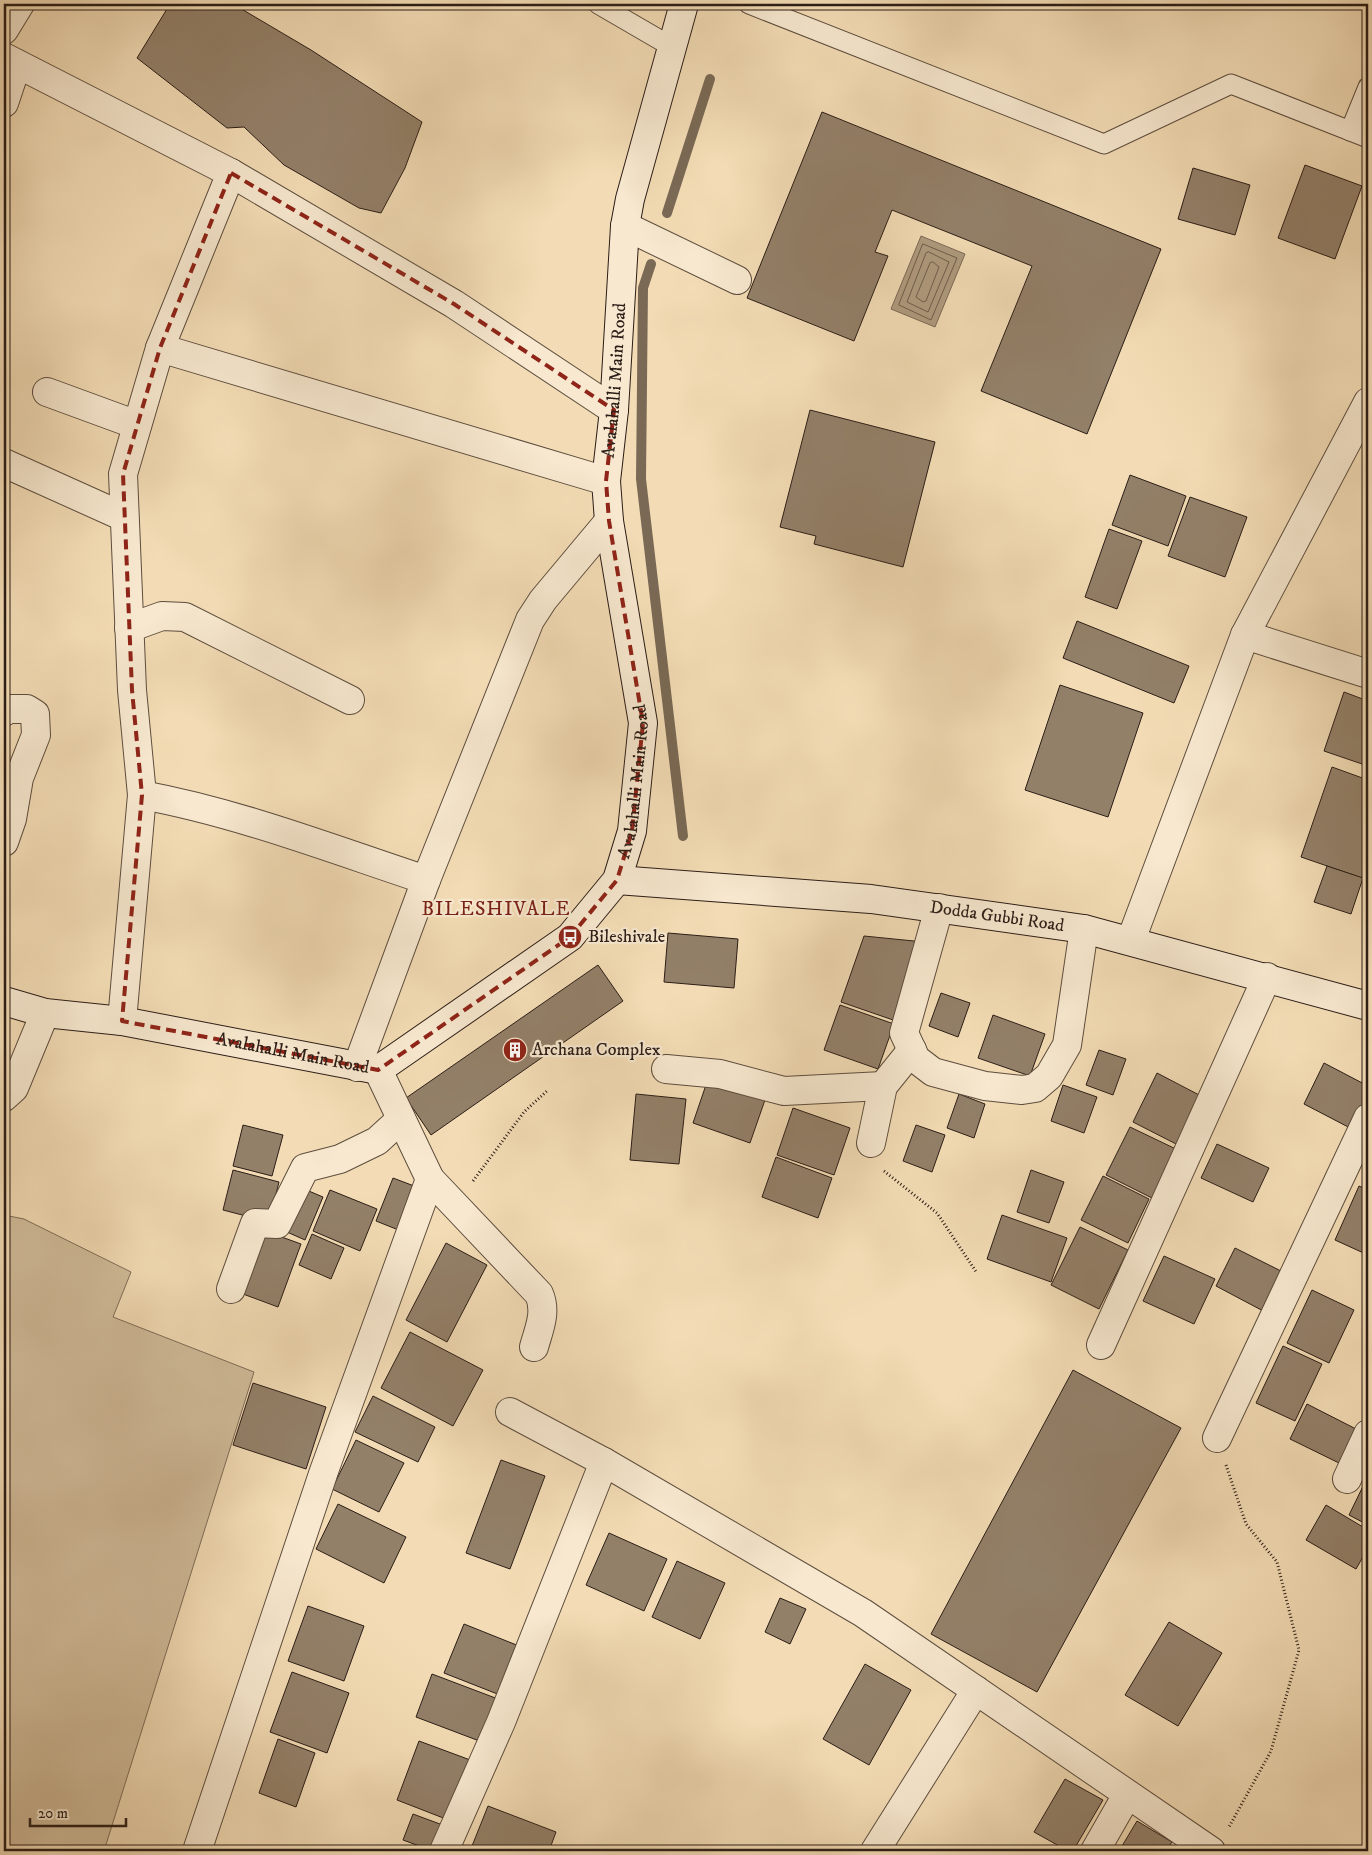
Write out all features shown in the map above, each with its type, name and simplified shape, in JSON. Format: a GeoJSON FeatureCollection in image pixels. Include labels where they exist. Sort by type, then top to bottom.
{"type":"FeatureCollection","features":[{"type":"Feature","properties":{"kind":"street"},"geometry":{"type":"LineString","coordinates":[[4,30],[20,4]]}},
{"type":"Feature","properties":{"kind":"street","name":"Avalahalli Main Road"},"geometry":{"type":"LineString","coordinates":[[4,1001],[45,1013],[122,1021],[367,1068],[570,938],[617,880],[632,830],[643,723],[609,521],[606,481],[614,410],[625,226],[630,200],[684,4]]}},
{"type":"Feature","properties":{"kind":"street"},"geometry":{"type":"LineString","coordinates":[[4,103],[11,60],[231,172],[454,304],[614,410]]}},
{"type":"Feature","properties":{"kind":"street"},"geometry":{"type":"LineString","coordinates":[[122,1021],[142,795],[129,628],[123,474],[160,348],[231,172]]}},
{"type":"Feature","properties":{"kind":"street"},"geometry":{"type":"LineString","coordinates":[[625,226],[737,280]]}},
{"type":"Feature","properties":{"kind":"street"},"geometry":{"type":"LineString","coordinates":[[160,348],[606,481]]}},
{"type":"Feature","properties":{"kind":"street"},"geometry":{"type":"LineString","coordinates":[[46,392],[137,425]]}},
{"type":"Feature","properties":{"kind":"street"},"geometry":{"type":"LineString","coordinates":[[1131,940],[1245,635],[1368,402]]}},
{"type":"Feature","properties":{"kind":"street"},"geometry":{"type":"LineString","coordinates":[[4,463],[124,517]]}},
{"type":"Feature","properties":{"kind":"street"},"geometry":{"type":"LineString","coordinates":[[534,1347],[543,1316],[542,1302],[539,1294],[430,1179],[401,1119],[367,1068],[426,880],[530,620],[543,600],[609,521]]}},
{"type":"Feature","properties":{"kind":"street"},"geometry":{"type":"LineString","coordinates":[[129,628],[162,616],[185,617],[350,700]]}},
{"type":"Feature","properties":{"kind":"street"},"geometry":{"type":"LineString","coordinates":[[1245,635],[1368,674]]}},
{"type":"Feature","properties":{"kind":"street"},"geometry":{"type":"LineString","coordinates":[[4,712],[7,709],[27,709],[35,714],[36,735],[19,778],[12,819],[4,842]]}},
{"type":"Feature","properties":{"kind":"street"},"geometry":{"type":"LineString","coordinates":[[142,795],[175,801],[243,820],[426,880]]}},
{"type":"Feature","properties":{"kind":"street","name":"Dodda Gubbi Road"},"geometry":{"type":"LineString","coordinates":[[617,880],[871,899],[1084,929],[1131,940],[1368,1006]]}},
{"type":"Feature","properties":{"kind":"street"},"geometry":{"type":"LineString","coordinates":[[939,908],[904,1032],[916,1059],[933,1072],[986,1086],[1022,1090],[1035,1088],[1049,1076],[1067,1045],[1084,929]]}},
{"type":"Feature","properties":{"kind":"street"},"geometry":{"type":"LineString","coordinates":[[1101,1345],[1267,977]]}},
{"type":"Feature","properties":{"kind":"street"},"geometry":{"type":"LineString","coordinates":[[4,1097],[14,1088],[45,1013]]}},
{"type":"Feature","properties":{"kind":"street"},"geometry":{"type":"LineString","coordinates":[[871,1143],[883,1086],[912,1050]]}},
{"type":"Feature","properties":{"kind":"street"},"geometry":{"type":"LineString","coordinates":[[666,1069],[720,1074],[784,1091],[883,1086]]}},
{"type":"Feature","properties":{"kind":"street"},"geometry":{"type":"LineString","coordinates":[[1217,1438],[1368,1118]]}},
{"type":"Feature","properties":{"kind":"street"},"geometry":{"type":"LineString","coordinates":[[231,1289],[255,1223],[277,1224],[305,1168],[340,1159],[377,1141],[401,1119]]}},
{"type":"Feature","properties":{"kind":"street"},"geometry":{"type":"LineString","coordinates":[[197,1851],[324,1471],[430,1179]]}},
{"type":"Feature","properties":{"kind":"street"},"geometry":{"type":"LineString","coordinates":[[510,1412],[604,1462],[863,1613],[1128,1795],[1218,1843]]}},
{"type":"Feature","properties":{"kind":"street"},"geometry":{"type":"LineString","coordinates":[[1347,1479],[1368,1434]]}},
{"type":"Feature","properties":{"kind":"street"},"geometry":{"type":"LineString","coordinates":[[444,1851],[501,1722],[604,1462]]}},
{"type":"Feature","properties":{"kind":"street"},"geometry":{"type":"LineString","coordinates":[[875,1851],[976,1690]]}},
{"type":"Feature","properties":{"kind":"street"},"geometry":{"type":"LineString","coordinates":[[1094,1851],[1128,1795]]}},
{"type":"Feature","properties":{"kind":"lane"},"geometry":{"type":"LineString","coordinates":[[598,4],[672,47]]}},
{"type":"Feature","properties":{"kind":"lane"},"geometry":{"type":"LineString","coordinates":[[749,4],[1104,144],[1231,84],[1368,138]]}},
{"type":"Feature","properties":{"kind":"lane"},"geometry":{"type":"LineString","coordinates":[[1350,130],[1368,87]]}},
{"type":"Feature","properties":{"kind":"path"},"geometry":{"type":"LineString","coordinates":[[455,1206],[524,1112],[548,1090]]}},
{"type":"Feature","properties":{"kind":"path"},"geometry":{"type":"LineString","coordinates":[[871,1143],[882,1169],[937,1212],[977,1273]]}},
{"type":"Feature","properties":{"kind":"path"},"geometry":{"type":"LineString","coordinates":[[1217,1438],[1246,1524],[1277,1562],[1299,1650],[1271,1751],[1218,1843]]}},
{"type":"Feature","properties":{"kind":"highlighted area"},"geometry":{"type":"Polygon","coordinates":[[[231,173],[454,304],[614,410],[606,481],[609,521],[643,723],[632,831],[617,880],[570,937],[378,1070],[122,1021],[142,795],[132,690],[123,474],[160,348],[231,173]]]}},
{"type":"Feature","properties":{"kind":"shaded area"},"geometry":{"type":"Polygon","coordinates":[[[4,1215],[24,1219],[131,1272],[113,1317],[254,1372],[104,1851],[14,1851],[4,1847],[4,1215]]]}},
{"type":"Feature","properties":{"kind":"water"},"geometry":{"type":"Polygon","coordinates":[[[921,236],[965,254],[935,327],[891,309],[921,236]]]}},
{"type":"Feature","properties":{"kind":"building"},"geometry":{"type":"Polygon","coordinates":[[[170,4],[233,4],[311,50],[422,122],[405,168],[381,213],[359,208],[284,165],[244,127],[227,128],[137,58],[170,4]]]}},
{"type":"Feature","properties":{"kind":"building"},"geometry":{"type":"Polygon","coordinates":[[[822,112],[1161,249],[1087,434],[981,391],[1032,266],[892,210],[875,252],[888,256],[854,341],[747,298],[822,112]]]}},
{"type":"Feature","properties":{"kind":"building"},"geometry":{"type":"Polygon","coordinates":[[[1305,165],[1362,186],[1335,259],[1278,238],[1305,165]]]}},
{"type":"Feature","properties":{"kind":"building"},"geometry":{"type":"Polygon","coordinates":[[[1193,168],[1250,185],[1235,235],[1178,219],[1193,168]]]}},
{"type":"Feature","properties":{"kind":"building"},"geometry":{"type":"Polygon","coordinates":[[[810,410],[935,442],[903,567],[814,544],[816,536],[780,527],[810,410]]]}},
{"type":"Feature","properties":{"kind":"building"},"geometry":{"type":"Polygon","coordinates":[[[1130,475],[1186,496],[1168,546],[1112,525],[1130,475]]]}},
{"type":"Feature","properties":{"kind":"building"},"geometry":{"type":"Polygon","coordinates":[[[1190,497],[1247,517],[1225,577],[1168,556],[1190,497]]]}},
{"type":"Feature","properties":{"kind":"building"},"geometry":{"type":"Polygon","coordinates":[[[1109,529],[1142,541],[1117,609],[1085,597],[1109,529]]]}},
{"type":"Feature","properties":{"kind":"building"},"geometry":{"type":"Polygon","coordinates":[[[1077,621],[1189,666],[1174,703],[1063,658],[1077,621]]]}},
{"type":"Feature","properties":{"kind":"building"},"geometry":{"type":"Polygon","coordinates":[[[1060,685],[1143,713],[1108,817],[1025,790],[1060,685]]]}},
{"type":"Feature","properties":{"kind":"building"},"geometry":{"type":"Polygon","coordinates":[[[1344,692],[1368,701],[1368,757],[1365,765],[1324,751],[1344,692]]]}},
{"type":"Feature","properties":{"kind":"building"},"geometry":{"type":"Polygon","coordinates":[[[1332,767],[1368,780],[1368,880],[1301,857],[1332,767]]]}},
{"type":"Feature","properties":{"kind":"building"},"geometry":{"type":"Polygon","coordinates":[[[1327,866],[1363,878],[1351,914],[1314,902],[1327,866]]]}},
{"type":"Feature","properties":{"kind":"building"},"geometry":{"type":"Polygon","coordinates":[[[668,933],[738,939],[734,988],[664,982],[668,933]]]}},
{"type":"Feature","properties":{"kind":"building"},"geometry":{"type":"Polygon","coordinates":[[[864,936],[924,942],[896,1021],[841,1002],[864,936]]]}},
{"type":"Feature","properties":{"kind":"building","name":"Archana Complex"},"geometry":{"type":"Polygon","coordinates":[[[598,965],[623,1001],[431,1135],[406,1098],[598,965]]]}},
{"type":"Feature","properties":{"kind":"building"},"geometry":{"type":"Polygon","coordinates":[[[941,993],[970,1003],[958,1037],[929,1026],[941,993]]]}},
{"type":"Feature","properties":{"kind":"building"},"geometry":{"type":"Polygon","coordinates":[[[840,1005],[894,1024],[878,1069],[824,1050],[840,1005]]]}},
{"type":"Feature","properties":{"kind":"building"},"geometry":{"type":"Polygon","coordinates":[[[993,1015],[1045,1034],[1030,1076],[978,1058],[993,1015]]]}},
{"type":"Feature","properties":{"kind":"building"},"geometry":{"type":"Polygon","coordinates":[[[1099,1050],[1126,1059],[1113,1095],[1086,1085],[1099,1050]]]}},
{"type":"Feature","properties":{"kind":"building"},"geometry":{"type":"Polygon","coordinates":[[[1324,1063],[1368,1086],[1368,1102],[1354,1130],[1304,1104],[1324,1063]]]}},
{"type":"Feature","properties":{"kind":"building"},"geometry":{"type":"Polygon","coordinates":[[[1157,1073],[1203,1097],[1180,1146],[1133,1122],[1157,1073]]]}},
{"type":"Feature","properties":{"kind":"building"},"geometry":{"type":"Polygon","coordinates":[[[709,1076],[766,1097],[750,1143],[693,1123],[709,1076]]]}},
{"type":"Feature","properties":{"kind":"building"},"geometry":{"type":"Polygon","coordinates":[[[1063,1085],[1097,1097],[1084,1133],[1051,1121],[1063,1085]]]}},
{"type":"Feature","properties":{"kind":"building"},"geometry":{"type":"Polygon","coordinates":[[[636,1094],[686,1099],[679,1164],[630,1160],[636,1094]]]}},
{"type":"Feature","properties":{"kind":"building"},"geometry":{"type":"Polygon","coordinates":[[[959,1094],[985,1104],[974,1138],[947,1128],[959,1094]]]}},
{"type":"Feature","properties":{"kind":"building"},"geometry":{"type":"Polygon","coordinates":[[[793,1108],[850,1128],[834,1175],[777,1155],[793,1108]]]}},
{"type":"Feature","properties":{"kind":"building"},"geometry":{"type":"Polygon","coordinates":[[[243,1125],[283,1135],[272,1176],[233,1166],[243,1125]]]}},
{"type":"Feature","properties":{"kind":"building"},"geometry":{"type":"Polygon","coordinates":[[[916,1125],[945,1135],[932,1172],[903,1161],[916,1125]]]}},
{"type":"Feature","properties":{"kind":"building"},"geometry":{"type":"Polygon","coordinates":[[[1130,1127],[1178,1150],[1154,1199],[1106,1175],[1130,1127]]]}},
{"type":"Feature","properties":{"kind":"building"},"geometry":{"type":"Polygon","coordinates":[[[1217,1144],[1269,1168],[1253,1202],[1201,1178],[1217,1144]]]}},
{"type":"Feature","properties":{"kind":"building"},"geometry":{"type":"Polygon","coordinates":[[[776,1157],[832,1178],[818,1218],[762,1197],[776,1157]]]}},
{"type":"Feature","properties":{"kind":"building"},"geometry":{"type":"Polygon","coordinates":[[[233,1170],[279,1182],[269,1222],[223,1210],[233,1170]]]}},
{"type":"Feature","properties":{"kind":"building"},"geometry":{"type":"Polygon","coordinates":[[[1031,1170],[1064,1182],[1049,1223],[1017,1212],[1031,1170]]]}},
{"type":"Feature","properties":{"kind":"building"},"geometry":{"type":"Polygon","coordinates":[[[1103,1176],[1149,1199],[1128,1243],[1081,1220],[1103,1176]]]}},
{"type":"Feature","properties":{"kind":"building"},"geometry":{"type":"Polygon","coordinates":[[[393,1178],[422,1189],[406,1233],[376,1221],[393,1178]]]}},
{"type":"Feature","properties":{"kind":"building"},"geometry":{"type":"Polygon","coordinates":[[[1359,1186],[1368,1190],[1368,1255],[1335,1240],[1359,1186]]]}},
{"type":"Feature","properties":{"kind":"building"},"geometry":{"type":"Polygon","coordinates":[[[304,1189],[323,1197],[305,1240],[287,1232],[304,1189]]]}},
{"type":"Feature","properties":{"kind":"building"},"geometry":{"type":"Polygon","coordinates":[[[330,1190],[377,1209],[360,1251],[313,1231],[330,1190]]]}},
{"type":"Feature","properties":{"kind":"building"},"geometry":{"type":"Polygon","coordinates":[[[1002,1215],[1067,1238],[1051,1282],[987,1259],[1002,1215]]]}},
{"type":"Feature","properties":{"kind":"building"},"geometry":{"type":"Polygon","coordinates":[[[1080,1227],[1128,1250],[1099,1309],[1051,1285],[1080,1227]]]}},
{"type":"Feature","properties":{"kind":"building"},"geometry":{"type":"Polygon","coordinates":[[[265,1231],[301,1244],[278,1307],[243,1294],[265,1231]]]}},
{"type":"Feature","properties":{"kind":"building"},"geometry":{"type":"Polygon","coordinates":[[[312,1234],[344,1248],[331,1279],[299,1265],[312,1234]]]}},
{"type":"Feature","properties":{"kind":"building"},"geometry":{"type":"Polygon","coordinates":[[[446,1243],[487,1265],[447,1342],[406,1320],[446,1243]]]}},
{"type":"Feature","properties":{"kind":"building"},"geometry":{"type":"Polygon","coordinates":[[[1235,1248],[1287,1274],[1267,1313],[1216,1286],[1235,1248]]]}},
{"type":"Feature","properties":{"kind":"building"},"geometry":{"type":"Polygon","coordinates":[[[1164,1256],[1215,1279],[1194,1324],[1143,1301],[1164,1256]]]}},
{"type":"Feature","properties":{"kind":"building"},"geometry":{"type":"Polygon","coordinates":[[[1312,1290],[1354,1310],[1329,1363],[1287,1343],[1312,1290]]]}},
{"type":"Feature","properties":{"kind":"building"},"geometry":{"type":"Polygon","coordinates":[[[410,1332],[483,1370],[453,1426],[381,1388],[410,1332]]]}},
{"type":"Feature","properties":{"kind":"building"},"geometry":{"type":"Polygon","coordinates":[[[1283,1346],[1322,1364],[1295,1421],[1256,1403],[1283,1346]]]}},
{"type":"Feature","properties":{"kind":"building"},"geometry":{"type":"Polygon","coordinates":[[[1073,1370],[1181,1428],[1037,1692],[931,1634],[1073,1370]]]}},
{"type":"Feature","properties":{"kind":"building"},"geometry":{"type":"Polygon","coordinates":[[[253,1383],[326,1407],[306,1469],[233,1445],[253,1383]]]}},
{"type":"Feature","properties":{"kind":"building"},"geometry":{"type":"Polygon","coordinates":[[[373,1396],[435,1427],[418,1462],[355,1432],[373,1396]]]}},
{"type":"Feature","properties":{"kind":"building"},"geometry":{"type":"Polygon","coordinates":[[[1307,1404],[1358,1430],[1341,1464],[1290,1439],[1307,1404]]]}},
{"type":"Feature","properties":{"kind":"building"},"geometry":{"type":"Polygon","coordinates":[[[356,1440],[404,1463],[379,1512],[332,1489],[356,1440]]]}},
{"type":"Feature","properties":{"kind":"building"},"geometry":{"type":"Polygon","coordinates":[[[501,1460],[545,1476],[510,1569],[466,1553],[501,1460]]]}},
{"type":"Feature","properties":{"kind":"building"},"geometry":{"type":"Polygon","coordinates":[[[1368,1476],[1368,1525],[1349,1515],[1368,1476]]]}},
{"type":"Feature","properties":{"kind":"building"},"geometry":{"type":"Polygon","coordinates":[[[338,1504],[406,1537],[384,1583],[316,1549],[338,1504]]]}},
{"type":"Feature","properties":{"kind":"building"},"geometry":{"type":"Polygon","coordinates":[[[1326,1505],[1368,1530],[1368,1548],[1356,1569],[1306,1540],[1326,1505]]]}},
{"type":"Feature","properties":{"kind":"building"},"geometry":{"type":"Polygon","coordinates":[[[609,1533],[667,1559],[644,1611],[586,1585],[609,1533]]]}},
{"type":"Feature","properties":{"kind":"building"},"geometry":{"type":"Polygon","coordinates":[[[677,1561],[725,1583],[700,1639],[652,1617],[677,1561]]]}},
{"type":"Feature","properties":{"kind":"building"},"geometry":{"type":"Polygon","coordinates":[[[780,1598],[806,1609],[790,1644],[765,1632],[780,1598]]]}},
{"type":"Feature","properties":{"kind":"building"},"geometry":{"type":"Polygon","coordinates":[[[308,1606],[364,1626],[344,1681],[288,1661],[308,1606]]]}},
{"type":"Feature","properties":{"kind":"building"},"geometry":{"type":"Polygon","coordinates":[[[1169,1622],[1222,1653],[1178,1726],[1125,1695],[1169,1622]]]}},
{"type":"Feature","properties":{"kind":"building"},"geometry":{"type":"Polygon","coordinates":[[[464,1624],[519,1646],[500,1695],[444,1673],[464,1624]]]}},
{"type":"Feature","properties":{"kind":"building"},"geometry":{"type":"Polygon","coordinates":[[[865,1664],[911,1690],[869,1765],[823,1739],[865,1664]]]}},
{"type":"Feature","properties":{"kind":"building"},"geometry":{"type":"Polygon","coordinates":[[[292,1672],[349,1693],[327,1753],[270,1732],[292,1672]]]}},
{"type":"Feature","properties":{"kind":"building"},"geometry":{"type":"Polygon","coordinates":[[[432,1674],[498,1699],[482,1742],[416,1717],[432,1674]]]}},
{"type":"Feature","properties":{"kind":"building"},"geometry":{"type":"Polygon","coordinates":[[[278,1739],[315,1753],[296,1807],[259,1793],[278,1739]]]}},
{"type":"Feature","properties":{"kind":"building"},"geometry":{"type":"Polygon","coordinates":[[[419,1741],[473,1761],[451,1821],[397,1800],[419,1741]]]}},
{"type":"Feature","properties":{"kind":"building"},"geometry":{"type":"Polygon","coordinates":[[[1065,1779],[1103,1800],[1073,1851],[1068,1851],[1034,1832],[1065,1779]]]}},
{"type":"Feature","properties":{"kind":"building"},"geometry":{"type":"Polygon","coordinates":[[[488,1806],[556,1832],[549,1851],[485,1851],[472,1846],[488,1806]]]}},
{"type":"Feature","properties":{"kind":"building"},"geometry":{"type":"Polygon","coordinates":[[[413,1814],[448,1827],[433,1851],[403,1840],[413,1814]]]}},
{"type":"Feature","properties":{"kind":"building"},"geometry":{"type":"Polygon","coordinates":[[[1137,1821],[1172,1842],[1166,1851],[1119,1851],[1137,1821]]]}},
{"type":"Feature","properties":{"kind":"waterway"},"geometry":{"type":"LineString","coordinates":[[667,213],[710,79]]}},
{"type":"Feature","properties":{"kind":"waterway"},"geometry":{"type":"LineString","coordinates":[[651,264],[643,288],[641,479],[683,836]]}},
{"type":"Feature","properties":{"kind":"place","name":"Bileshivale"},"geometry":{"type":"Point","coordinates":[570,937]}},
{"type":"Feature","properties":{"kind":"place","name":"Archana Complex"},"geometry":{"type":"Point","coordinates":[515,1050]}},
{"type":"Feature","properties":{"kind":"district","name":"BILESHIVALE"},"geometry":{"type":"Point","coordinates":[496,909]}}]}
